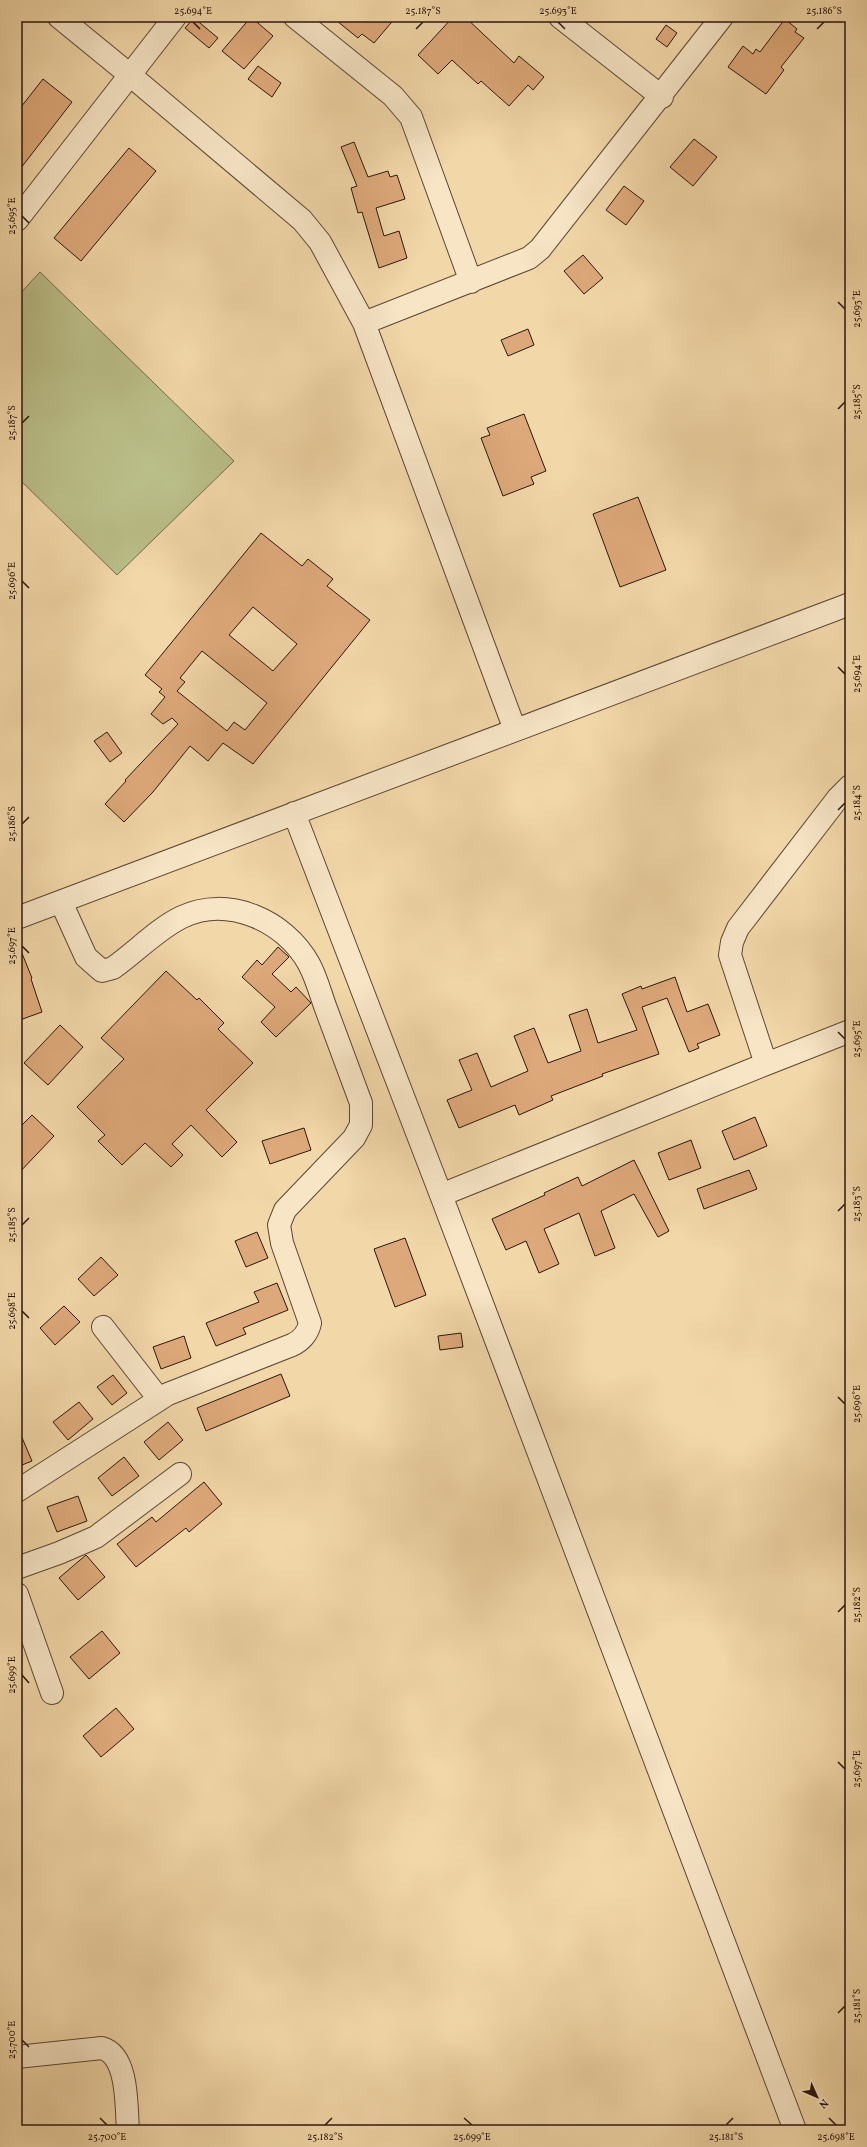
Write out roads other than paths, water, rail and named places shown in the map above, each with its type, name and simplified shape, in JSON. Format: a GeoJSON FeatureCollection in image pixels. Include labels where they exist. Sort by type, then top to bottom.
{"type":"FeatureCollection","features":[{"type":"Feature","properties":{"kind":"street"},"geometry":{"type":"LineString","coordinates":[[59,17],[302,220],[320,242],[364,323],[515,730]]}},
{"type":"Feature","properties":{"kind":"street"},"geometry":{"type":"LineString","coordinates":[[17,220],[175,17]]}},
{"type":"Feature","properties":{"kind":"street"},"geometry":{"type":"LineString","coordinates":[[295,17],[393,96],[408,112],[471,282]]}},
{"type":"Feature","properties":{"kind":"street"},"geometry":{"type":"LineString","coordinates":[[560,17],[662,97]]}},
{"type":"Feature","properties":{"kind":"street"},"geometry":{"type":"LineString","coordinates":[[364,323],[529,258],[540,249],[662,97],[722,17]]}},
{"type":"Feature","properties":{"kind":"street"},"geometry":{"type":"LineString","coordinates":[[17,918],[850,604]]}},
{"type":"Feature","properties":{"kind":"street"},"geometry":{"type":"LineString","coordinates":[[766,1064],[730,955],[732,942],[738,928],[838,798],[850,786]]}},
{"type":"Feature","properties":{"kind":"street"},"geometry":{"type":"LineString","coordinates":[[294,813],[441,1195],[795,2130]]}},
{"type":"Feature","properties":{"kind":"street"},"geometry":{"type":"LineString","coordinates":[[17,1491],[159,1399],[292,1345],[305,1336],[310,1323],[282,1243],[280,1220],[285,1210],[354,1138],[361,1125],[362,1108],[309,964],[294,944],[276,929],[259,918],[235,910],[210,909],[195,913],[170,924],[113,968],[102,971],[86,957],[61,902]]}},
{"type":"Feature","properties":{"kind":"street"},"geometry":{"type":"LineString","coordinates":[[441,1195],[766,1064],[850,1032]]}},
{"type":"Feature","properties":{"kind":"street"},"geometry":{"type":"LineString","coordinates":[[103,1327],[159,1399]]}},
{"type":"Feature","properties":{"kind":"street"},"geometry":{"type":"LineString","coordinates":[[17,1568],[60,1554],[96,1537],[180,1474]]}},
{"type":"Feature","properties":{"kind":"street"},"geometry":{"type":"LineString","coordinates":[[17,1594],[52,1693]]}},
{"type":"Feature","properties":{"kind":"street"},"geometry":{"type":"LineString","coordinates":[[17,2057],[102,2048],[107,2050],[117,2058],[122,2074],[128,2130]]}}]}
